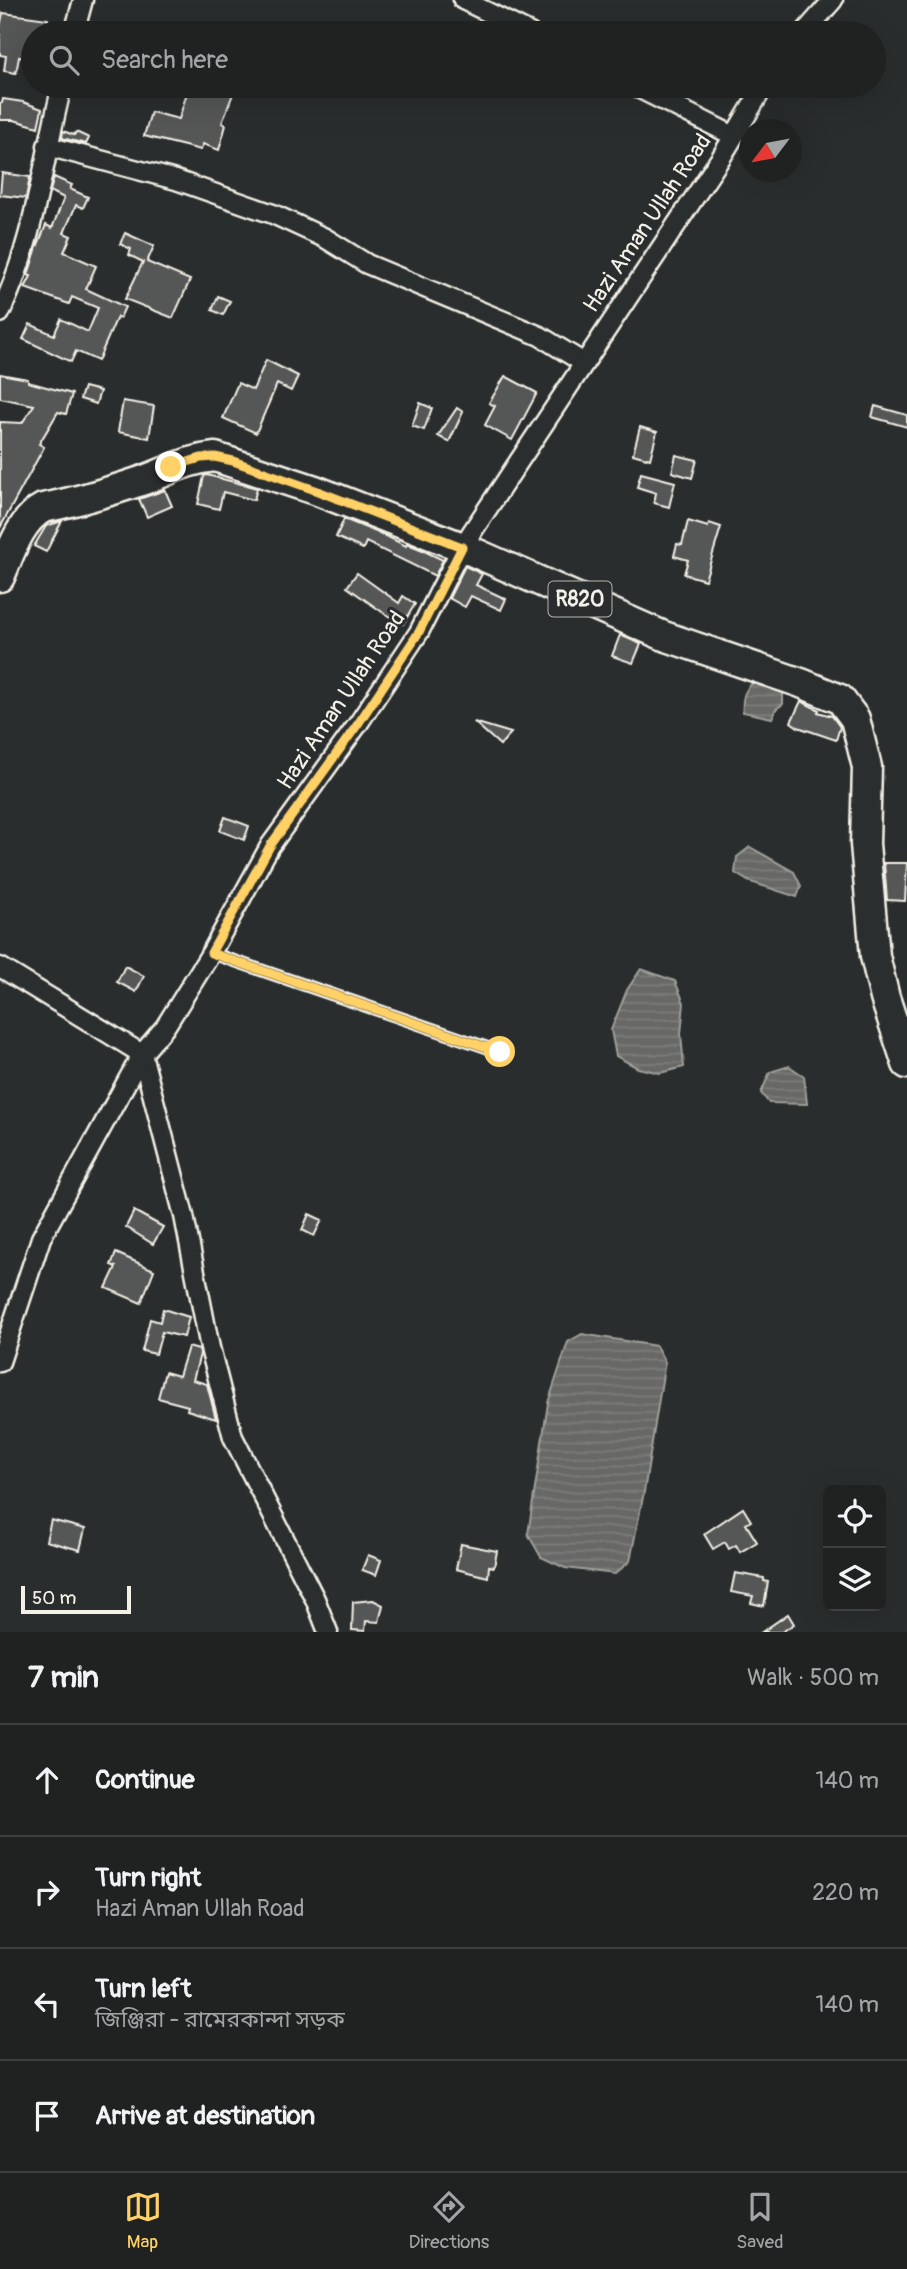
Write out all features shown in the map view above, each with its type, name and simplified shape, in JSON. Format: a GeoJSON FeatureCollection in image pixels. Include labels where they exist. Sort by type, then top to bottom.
{"type":"FeatureCollection","features":[{"type":"Feature","properties":{"kind":"main road","name":"R820"},"geometry":{"type":"LineString","coordinates":[[0,577],[33,513],[139,482],[171,467],[201,458],[215,457],[315,490],[462,547],[664,636],[840,699],[855,719],[867,767],[865,844],[875,956],[885,998],[907,1064]]}},
{"type":"Feature","properties":{"kind":"street"},"geometry":{"type":"LineString","coordinates":[[77,21],[83,0]]}},
{"type":"Feature","properties":{"kind":"street"},"geometry":{"type":"LineString","coordinates":[[463,0],[506,21]]}},
{"type":"Feature","properties":{"kind":"street"},"geometry":{"type":"LineString","coordinates":[[815,21],[833,0]]}},
{"type":"Feature","properties":{"kind":"street"},"geometry":{"type":"LineString","coordinates":[[0,313],[9,295],[31,223],[59,98]]}},
{"type":"Feature","properties":{"kind":"street"},"geometry":{"type":"LineString","coordinates":[[658,98],[734,136]]}},
{"type":"Feature","properties":{"kind":"street","name":"Hazi Aman Ullah Road"},"geometry":{"type":"LineString","coordinates":[[0,1362],[41,1238],[142,1054],[165,1027],[211,953],[270,846],[358,724],[419,632],[462,547],[757,98]]}},
{"type":"Feature","properties":{"kind":"street"},"geometry":{"type":"LineString","coordinates":[[47,146],[176,180],[273,214],[325,238],[367,264],[540,336],[584,363]]}},
{"type":"Feature","properties":{"kind":"street"},"geometry":{"type":"LineString","coordinates":[[0,967],[142,1054],[184,1216],[210,1348],[233,1437],[315,1599],[328,1632]]}},
{"type":"Feature","properties":{"kind":"lane"},"geometry":{"type":"LineString","coordinates":[[211,953],[500,1052]]}},
{"type":"Feature","properties":{"kind":"shaded area"},"geometry":{"type":"Polygon","coordinates":[[[761,675],[779,680],[783,692],[783,704],[776,709],[772,718],[743,712],[746,691],[761,675]]]}},
{"type":"Feature","properties":{"kind":"shaded area"},"geometry":{"type":"Polygon","coordinates":[[[750,847],[794,872],[801,886],[797,897],[748,881],[735,873],[737,857],[750,847]]]}},
{"type":"Feature","properties":{"kind":"shaded area"},"geometry":{"type":"Polygon","coordinates":[[[641,969],[675,981],[684,1003],[681,1034],[684,1067],[660,1073],[638,1068],[616,1056],[611,1030],[627,990],[641,969]]]}},
{"type":"Feature","properties":{"kind":"shaded area"},"geometry":{"type":"Polygon","coordinates":[[[789,1066],[804,1076],[807,1104],[769,1103],[761,1093],[770,1072],[789,1066]]]}},
{"type":"Feature","properties":{"kind":"shaded area"},"geometry":{"type":"Polygon","coordinates":[[[582,1334],[656,1346],[665,1362],[630,1561],[615,1574],[565,1568],[541,1557],[528,1534],[548,1403],[568,1342],[582,1334]]]}},
{"type":"Feature","properties":{"kind":"building"},"geometry":{"type":"Polygon","coordinates":[[[3,13],[48,19],[21,21],[21,57],[16,73],[4,71],[6,56],[0,55],[3,13]]]}},
{"type":"Feature","properties":{"kind":"building"},"geometry":{"type":"Polygon","coordinates":[[[185,98],[231,98],[222,123],[226,125],[219,150],[203,144],[201,150],[144,136],[151,112],[179,119],[185,98]]]}},
{"type":"Feature","properties":{"kind":"building"},"geometry":{"type":"Polygon","coordinates":[[[3,99],[42,109],[38,127],[14,120],[0,120],[0,103],[3,99]]]}},
{"type":"Feature","properties":{"kind":"building"},"geometry":{"type":"Polygon","coordinates":[[[63,131],[74,135],[76,132],[89,138],[86,144],[62,138],[63,131]]]}},
{"type":"Feature","properties":{"kind":"building"},"geometry":{"type":"Polygon","coordinates":[[[2,173],[30,177],[26,198],[0,195],[2,173]]]}},
{"type":"Feature","properties":{"kind":"building"},"geometry":{"type":"Polygon","coordinates":[[[54,177],[72,185],[70,189],[88,197],[83,208],[76,205],[64,233],[71,236],[64,252],[96,266],[86,289],[125,307],[120,318],[117,317],[98,361],[76,351],[71,362],[23,339],[30,324],[54,335],[61,319],[88,332],[98,308],[72,297],[69,304],[25,288],[46,225],[52,228],[64,198],[50,191],[54,177]]]}},
{"type":"Feature","properties":{"kind":"building"},"geometry":{"type":"Polygon","coordinates":[[[125,233],[154,246],[147,262],[190,280],[173,318],[125,299],[143,262],[129,255],[131,249],[120,244],[125,233]]]}},
{"type":"Feature","properties":{"kind":"building"},"geometry":{"type":"Polygon","coordinates":[[[218,296],[230,301],[223,315],[212,310],[218,296]]]}},
{"type":"Feature","properties":{"kind":"building"},"geometry":{"type":"Polygon","coordinates":[[[266,360],[298,376],[291,391],[277,384],[256,433],[223,418],[238,383],[253,390],[266,360]]]}},
{"type":"Feature","properties":{"kind":"building"},"geometry":{"type":"Polygon","coordinates":[[[0,374],[28,379],[28,382],[72,394],[66,414],[58,412],[39,444],[44,447],[0,528],[0,422],[22,423],[34,405],[0,398],[0,374]]]}},
{"type":"Feature","properties":{"kind":"building"},"geometry":{"type":"Polygon","coordinates":[[[505,376],[537,393],[512,440],[485,425],[495,406],[489,403],[505,376]]]}},
{"type":"Feature","properties":{"kind":"building"},"geometry":{"type":"Polygon","coordinates":[[[84,387],[100,391],[96,404],[80,399],[84,387]]]}},
{"type":"Feature","properties":{"kind":"building"},"geometry":{"type":"Polygon","coordinates":[[[123,401],[154,406],[149,438],[118,432],[123,401]]]}},
{"type":"Feature","properties":{"kind":"building"},"geometry":{"type":"Polygon","coordinates":[[[420,403],[432,408],[424,430],[412,426],[420,403]]]}},
{"type":"Feature","properties":{"kind":"building"},"geometry":{"type":"Polygon","coordinates":[[[875,406],[907,415],[907,427],[872,417],[875,406]]]}},
{"type":"Feature","properties":{"kind":"building"},"geometry":{"type":"Polygon","coordinates":[[[457,408],[463,412],[449,442],[438,436],[457,408]]]}},
{"type":"Feature","properties":{"kind":"building"},"geometry":{"type":"Polygon","coordinates":[[[640,427],[657,432],[650,459],[633,454],[640,427]]]}},
{"type":"Feature","properties":{"kind":"building"},"geometry":{"type":"Polygon","coordinates":[[[676,455],[697,460],[692,478],[672,472],[676,455]]]}},
{"type":"Feature","properties":{"kind":"building"},"geometry":{"type":"Polygon","coordinates":[[[641,473],[675,482],[669,507],[654,503],[656,493],[637,487],[641,473]]]}},
{"type":"Feature","properties":{"kind":"building"},"geometry":{"type":"Polygon","coordinates":[[[204,476],[257,488],[254,500],[223,492],[219,509],[198,504],[204,476]]]}},
{"type":"Feature","properties":{"kind":"building"},"geometry":{"type":"Polygon","coordinates":[[[165,490],[172,506],[147,517],[139,499],[165,490]]]}},
{"type":"Feature","properties":{"kind":"building"},"geometry":{"type":"Polygon","coordinates":[[[344,519],[443,560],[435,576],[366,542],[363,549],[336,537],[344,519]]]}},
{"type":"Feature","properties":{"kind":"building"},"geometry":{"type":"Polygon","coordinates":[[[62,521],[46,552],[34,546],[46,526],[62,521]]]}},
{"type":"Feature","properties":{"kind":"building"},"geometry":{"type":"Polygon","coordinates":[[[688,521],[708,527],[709,523],[721,527],[705,580],[684,574],[688,560],[674,556],[677,544],[682,545],[688,521]]]}},
{"type":"Feature","properties":{"kind":"building"},"geometry":{"type":"Polygon","coordinates":[[[465,566],[482,574],[476,585],[506,599],[501,610],[471,596],[465,607],[449,598],[465,566]]]}},
{"type":"Feature","properties":{"kind":"building"},"geometry":{"type":"Polygon","coordinates":[[[357,573],[399,603],[403,596],[415,604],[403,624],[347,587],[357,573]]]}},
{"type":"Feature","properties":{"kind":"building"},"geometry":{"type":"Polygon","coordinates":[[[620,635],[641,644],[633,663],[612,656],[620,635]]]}},
{"type":"Feature","properties":{"kind":"building"},"geometry":{"type":"Polygon","coordinates":[[[801,701],[819,710],[818,712],[832,716],[840,727],[836,740],[791,722],[801,701]]]}},
{"type":"Feature","properties":{"kind":"building"},"geometry":{"type":"Polygon","coordinates":[[[474,722],[511,733],[500,745],[474,722]]]}},
{"type":"Feature","properties":{"kind":"building"},"geometry":{"type":"Polygon","coordinates":[[[225,817],[249,826],[244,840],[220,831],[225,817]]]}},
{"type":"Feature","properties":{"kind":"building"},"geometry":{"type":"Polygon","coordinates":[[[884,863],[907,863],[905,901],[887,900],[884,863]]]}},
{"type":"Feature","properties":{"kind":"building"},"geometry":{"type":"Polygon","coordinates":[[[125,966],[144,976],[136,992],[117,982],[125,966]]]}},
{"type":"Feature","properties":{"kind":"building"},"geometry":{"type":"Polygon","coordinates":[[[134,1211],[163,1227],[153,1244],[126,1227],[134,1211]]]}},
{"type":"Feature","properties":{"kind":"building"},"geometry":{"type":"Polygon","coordinates":[[[309,1214],[322,1220],[314,1236],[302,1230],[309,1214]]]}},
{"type":"Feature","properties":{"kind":"building"},"geometry":{"type":"Polygon","coordinates":[[[116,1253],[154,1270],[141,1303],[106,1288],[116,1267],[111,1265],[116,1253]]]}},
{"type":"Feature","properties":{"kind":"building"},"geometry":{"type":"Polygon","coordinates":[[[163,1309],[189,1317],[184,1337],[162,1332],[156,1354],[142,1351],[150,1319],[160,1322],[163,1309]]]}},
{"type":"Feature","properties":{"kind":"building"},"geometry":{"type":"Polygon","coordinates":[[[188,1347],[199,1350],[193,1380],[207,1384],[216,1419],[187,1410],[188,1406],[158,1398],[165,1372],[179,1376],[188,1347]]]}},
{"type":"Feature","properties":{"kind":"building"},"geometry":{"type":"Polygon","coordinates":[[[743,1508],[751,1521],[746,1524],[757,1542],[740,1552],[736,1545],[729,1549],[725,1542],[713,1549],[704,1534],[743,1508]]]}},
{"type":"Feature","properties":{"kind":"building"},"geometry":{"type":"Polygon","coordinates":[[[51,1520],[85,1529],[80,1550],[46,1541],[51,1520]]]}},
{"type":"Feature","properties":{"kind":"building"},"geometry":{"type":"Polygon","coordinates":[[[461,1544],[497,1551],[494,1567],[489,1566],[488,1577],[456,1569],[461,1544]]]}},
{"type":"Feature","properties":{"kind":"building"},"geometry":{"type":"Polygon","coordinates":[[[368,1555],[381,1560],[376,1575],[362,1570],[368,1555]]]}},
{"type":"Feature","properties":{"kind":"building"},"geometry":{"type":"Polygon","coordinates":[[[735,1573],[764,1578],[764,1581],[768,1582],[764,1606],[751,1603],[753,1596],[731,1592],[735,1573]]]}},
{"type":"Feature","properties":{"kind":"building"},"geometry":{"type":"Polygon","coordinates":[[[373,1600],[383,1605],[379,1622],[366,1621],[365,1631],[352,1630],[353,1602],[373,1600]]]}},
{"type":"Feature","properties":{"kind":"building"},"geometry":{"type":"Polygon","coordinates":[[[788,1614],[794,1624],[782,1632],[762,1632],[788,1614]]]}},
{"type":"Feature","properties":{"kind":"route"},"geometry":{"type":"LineString","coordinates":[[171,467],[201,458],[215,457],[233,461],[462,547],[419,632],[358,724],[270,846],[211,953],[500,1052]]}}]}
